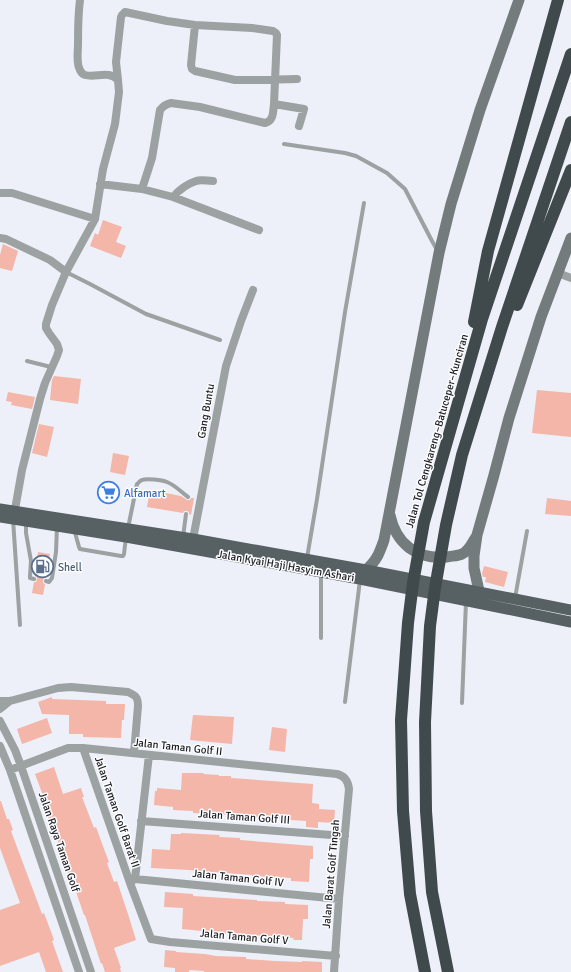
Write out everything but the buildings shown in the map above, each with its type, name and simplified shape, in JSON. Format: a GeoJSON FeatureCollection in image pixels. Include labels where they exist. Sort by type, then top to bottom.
{"type":"FeatureCollection","features":[{"type":"Feature","properties":{"kind":"highway"},"geometry":{"type":"LineString","coordinates":[[460,394],[488,251],[558,0]]}},
{"type":"Feature","properties":{"kind":"highway","name":"Jalan Tol Cengkareng–Batuceper–Kunciran"},"geometry":{"type":"LineString","coordinates":[[425,972],[410,894],[403,811],[402,720],[408,624],[413,583],[424,522],[482,318],[571,54]]}},
{"type":"Feature","properties":{"kind":"highway"},"geometry":{"type":"LineString","coordinates":[[448,972],[432,892],[426,811],[424,722],[430,626],[435,588],[446,525],[462,455],[502,327],[571,122]]}},
{"type":"Feature","properties":{"kind":"highway"},"geometry":{"type":"LineString","coordinates":[[479,402],[571,170]]}},
{"type":"Feature","properties":{"kind":"main road"},"geometry":{"type":"LineString","coordinates":[[363,575],[380,553],[384,540],[439,253],[451,204],[480,110],[519,0]]}},
{"type":"Feature","properties":{"kind":"main road"},"geometry":{"type":"LineString","coordinates":[[479,592],[474,568],[477,535],[511,410],[541,317],[571,238]]}},
{"type":"Feature","properties":{"kind":"main road","name":"Jalan Kyai Haji Hasyim Ashari"},"geometry":{"type":"LineString","coordinates":[[0,509],[26,521],[74,529],[127,532]]}},
{"type":"Feature","properties":{"kind":"main road"},"geometry":{"type":"LineString","coordinates":[[390,512],[392,526],[398,537],[407,547],[425,556],[445,557],[462,554],[469,549],[477,535]]}},
{"type":"Feature","properties":{"kind":"main road","name":"Jalan Kyai Haji Hasyim Ashari"},"geometry":{"type":"LineString","coordinates":[[0,517],[14,515],[307,559],[466,601],[571,622]]}},
{"type":"Feature","properties":{"kind":"main road","name":"Jalan Kyai Haji Hasyim Ashari"},"geometry":{"type":"LineString","coordinates":[[186,541],[321,572],[363,575],[479,592],[571,610]]}},
{"type":"Feature","properties":{"kind":"street"},"geometry":{"type":"LineString","coordinates":[[80,0],[78,15],[78,63],[80,71],[86,76],[108,75],[113,76],[118,80]]}},
{"type":"Feature","properties":{"kind":"street"},"geometry":{"type":"LineString","coordinates":[[14,515],[22,470],[40,399],[51,367],[59,350],[57,344],[46,328],[46,324],[52,305],[66,272],[95,218],[103,169],[116,124],[119,92],[116,62],[122,15],[127,12],[167,21],[195,25],[252,28],[273,31],[276,33],[274,104],[272,119],[265,123],[200,107],[171,103],[163,106],[160,110],[152,158],[142,188]]}},
{"type":"Feature","properties":{"kind":"street"},"geometry":{"type":"LineString","coordinates":[[195,25],[191,65],[192,70],[235,80],[297,79]]}},
{"type":"Feature","properties":{"kind":"street"},"geometry":{"type":"LineString","coordinates":[[274,104],[304,109],[299,126]]}},
{"type":"Feature","properties":{"kind":"street"},"geometry":{"type":"LineString","coordinates":[[173,197],[177,192],[196,181],[213,181]]}},
{"type":"Feature","properties":{"kind":"street"},"geometry":{"type":"LineString","coordinates":[[100,184],[142,188],[173,197],[259,230]]}},
{"type":"Feature","properties":{"kind":"street"},"geometry":{"type":"LineString","coordinates":[[0,193],[12,193],[95,218]]}},
{"type":"Feature","properties":{"kind":"street"},"geometry":{"type":"LineString","coordinates":[[0,238],[6,239],[50,260],[66,272]]}},
{"type":"Feature","properties":{"kind":"street"},"geometry":{"type":"LineString","coordinates":[[558,273],[571,278]]}},
{"type":"Feature","properties":{"kind":"street","name":"Gang Buntu"},"geometry":{"type":"LineString","coordinates":[[186,541],[226,366],[253,290]]}},
{"type":"Feature","properties":{"kind":"street"},"geometry":{"type":"LineString","coordinates":[[0,701],[10,701],[58,688],[71,687],[128,692],[135,695],[138,700],[134,753]]}},
{"type":"Feature","properties":{"kind":"street"},"geometry":{"type":"LineString","coordinates":[[0,709],[10,701]]}},
{"type":"Feature","properties":{"kind":"street","name":"Jalan Raya Taman Golf"},"geometry":{"type":"LineString","coordinates":[[0,721],[15,750],[21,766],[91,972]]}},
{"type":"Feature","properties":{"kind":"street","name":"Jalan Raya Taman Golf"},"geometry":{"type":"LineString","coordinates":[[0,746],[10,770],[79,972]]}},
{"type":"Feature","properties":{"kind":"street","name":"Jalan Taman Golf II"},"geometry":{"type":"LineString","coordinates":[[10,770],[68,748],[83,748],[337,774],[342,775],[345,778]]}},
{"type":"Feature","properties":{"kind":"street","name":"Jalan Taman Golf Barat II"},"geometry":{"type":"LineString","coordinates":[[83,748],[132,881],[151,939]]}},
{"type":"Feature","properties":{"kind":"street","name":"Jalan Taman Golf Barat II"},"geometry":{"type":"LineString","coordinates":[[132,881],[149,755]]}},
{"type":"Feature","properties":{"kind":"street","name":"Jalan Barat Golf Tingah"},"geometry":{"type":"LineString","coordinates":[[334,972],[349,789],[348,782],[345,778]]}},
{"type":"Feature","properties":{"kind":"street","name":"Jalan Taman Golf III"},"geometry":{"type":"LineString","coordinates":[[141,821],[345,836]]}},
{"type":"Feature","properties":{"kind":"street","name":"Jalan Taman Golf IV"},"geometry":{"type":"LineString","coordinates":[[132,881],[339,899]]}},
{"type":"Feature","properties":{"kind":"street","name":"Jalan Taman Golf V"},"geometry":{"type":"LineString","coordinates":[[151,939],[170,942],[336,956]]}},
{"type":"Feature","properties":{"kind":"lane"},"geometry":{"type":"LineString","coordinates":[[284,144],[356,156],[386,173],[405,189],[439,253]]}},
{"type":"Feature","properties":{"kind":"lane"},"geometry":{"type":"LineString","coordinates":[[307,559],[345,312],[364,203]]}},
{"type":"Feature","properties":{"kind":"lane"},"geometry":{"type":"LineString","coordinates":[[66,272],[146,314],[220,340]]}},
{"type":"Feature","properties":{"kind":"lane"},"geometry":{"type":"LineString","coordinates":[[27,361],[51,367]]}},
{"type":"Feature","properties":{"kind":"lane"},"geometry":{"type":"LineString","coordinates":[[74,529],[79,547],[83,550],[123,556],[137,484],[140,481],[147,479],[167,482],[188,497]]}},
{"type":"Feature","properties":{"kind":"lane"},"geometry":{"type":"LineString","coordinates":[[186,514],[186,541]]}},
{"type":"Feature","properties":{"kind":"lane"},"geometry":{"type":"LineString","coordinates":[[14,515],[20,626]]}},
{"type":"Feature","properties":{"kind":"lane"},"geometry":{"type":"LineString","coordinates":[[26,521],[26,533],[31,561],[30,578],[34,579]]}},
{"type":"Feature","properties":{"kind":"lane"},"geometry":{"type":"LineString","coordinates":[[46,581],[49,582],[52,578],[56,552],[57,526]]}},
{"type":"Feature","properties":{"kind":"lane"},"geometry":{"type":"LineString","coordinates":[[515,599],[527,531]]}},
{"type":"Feature","properties":{"kind":"lane"},"geometry":{"type":"LineString","coordinates":[[321,572],[321,638]]}},
{"type":"Feature","properties":{"kind":"lane"},"geometry":{"type":"LineString","coordinates":[[345,702],[363,575]]}},
{"type":"Feature","properties":{"kind":"lane"},"geometry":{"type":"LineString","coordinates":[[462,704],[466,601]]}},
{"type":"Feature","properties":{"kind":"place","name":"Alfamart"},"geometry":{"type":"Point","coordinates":[108,493]}},
{"type":"Feature","properties":{"kind":"place","name":"Shell"},"geometry":{"type":"Point","coordinates":[42,567]}}]}
